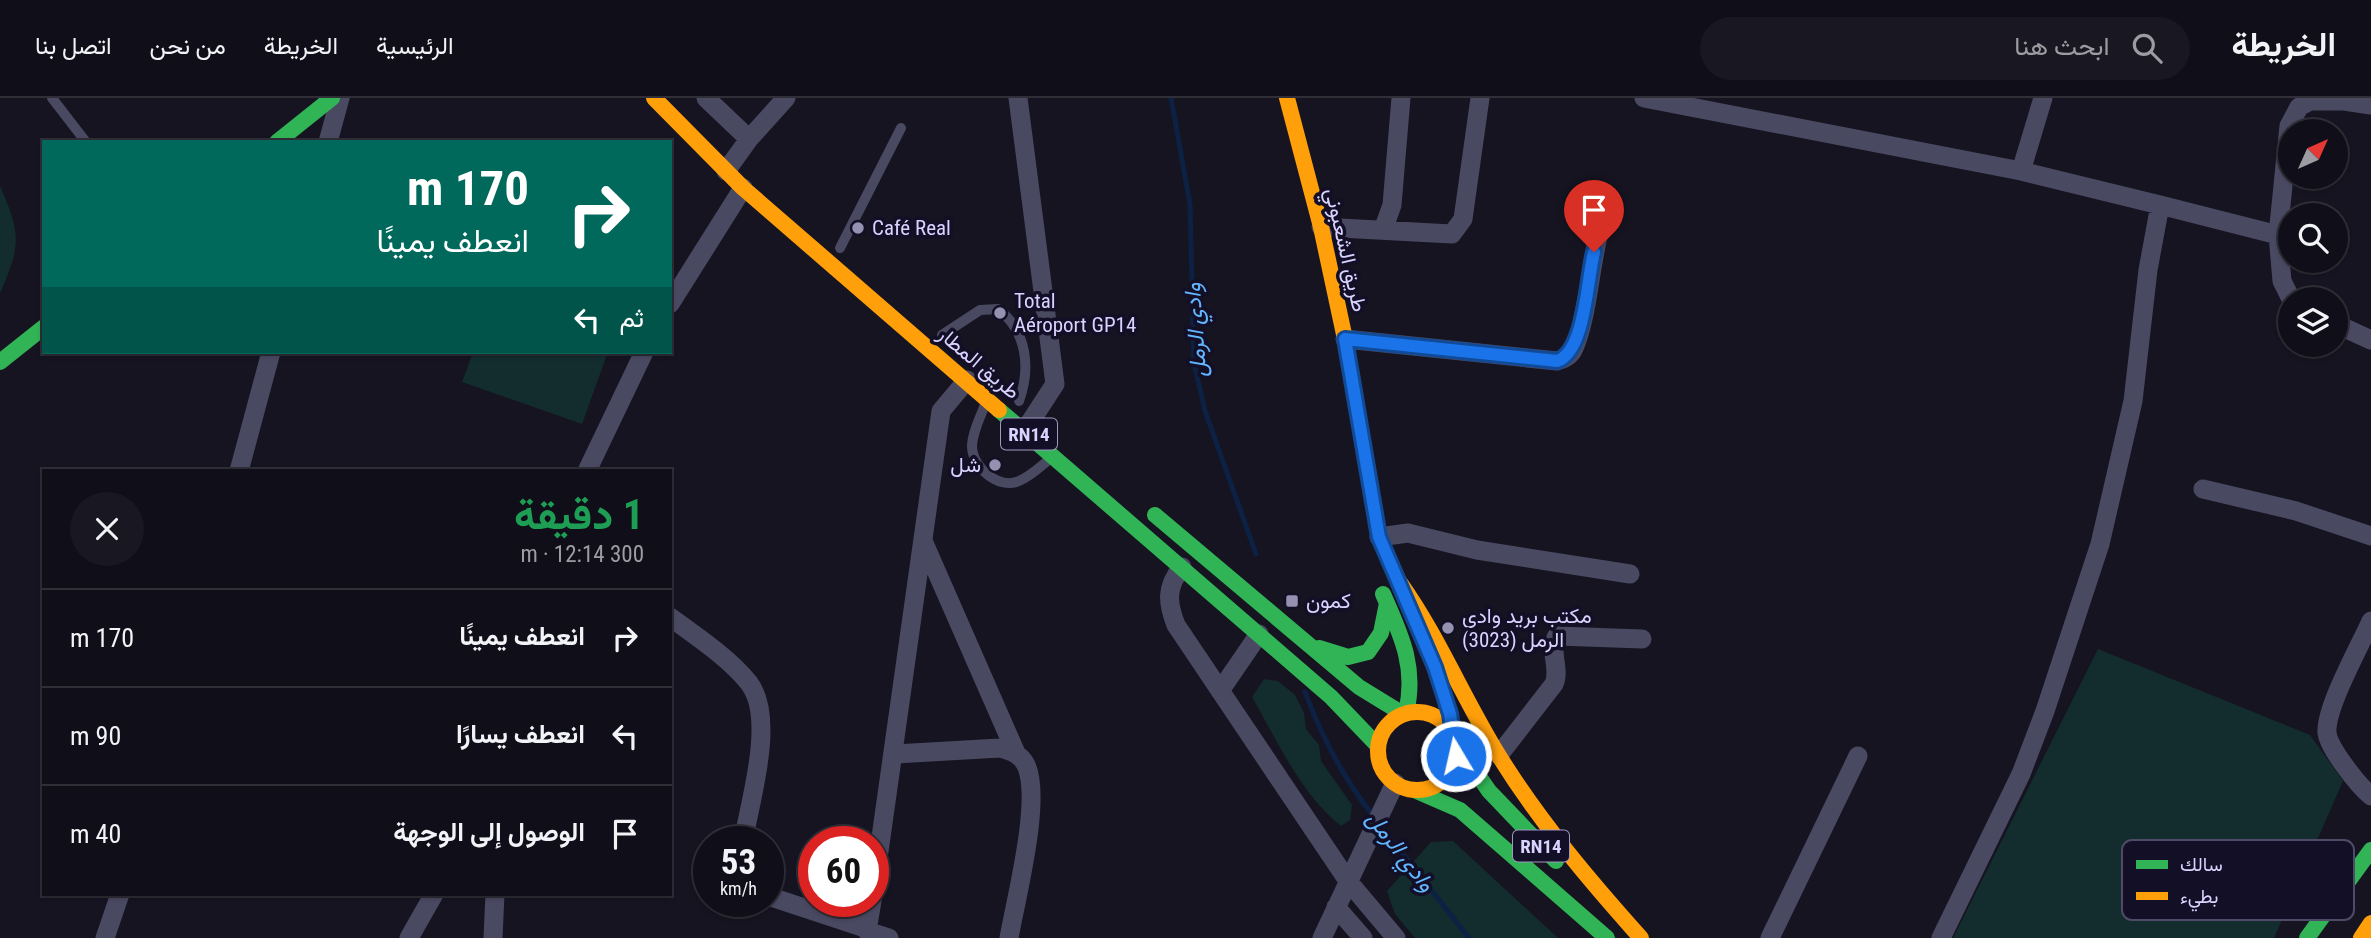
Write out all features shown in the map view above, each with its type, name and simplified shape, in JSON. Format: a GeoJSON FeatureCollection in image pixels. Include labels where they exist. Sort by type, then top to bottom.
{"type":"FeatureCollection","features":[{"type":"Feature","properties":{"kind":"main road"},"geometry":{"type":"LineString","coordinates":[[280,140],[332,98]]}},
{"type":"Feature","properties":{"kind":"main road","name":"طريق المطار"},"geometry":{"type":"LineString","coordinates":[[654,98],[736,166],[743,188],[988,398],[1036,424]]}},
{"type":"Feature","properties":{"kind":"main road","name":"طريق الشعبوني"},"geometry":{"type":"LineString","coordinates":[[1287,98],[1321,228],[1345,339],[1379,537],[1378,576],[1404,639],[1413,669],[1405,714]]}},
{"type":"Feature","properties":{"kind":"main road"},"geometry":{"type":"LineString","coordinates":[[0,362],[42,329]]}},
{"type":"Feature","properties":{"kind":"main road","name":"طريق المطار"},"geometry":{"type":"LineString","coordinates":[[1014,397],[1036,424],[1055,455],[1331,697],[1378,746]]}},
{"type":"Feature","properties":{"kind":"main road","name":"RN14"},"geometry":{"type":"LineString","coordinates":[[1144,506],[1359,687],[1405,714],[1421,712],[1435,716],[1447,725],[1472,773],[1513,820],[1640,938]]}},
{"type":"Feature","properties":{"kind":"main road","name":"طريق الشعبوني"},"geometry":{"type":"LineString","coordinates":[[1379,537],[1435,667],[1455,740]]}},
{"type":"Feature","properties":{"kind":"main road"},"geometry":{"type":"LineString","coordinates":[[1401,584],[1432,628],[1499,755],[1551,830],[1640,938]]}},
{"type":"Feature","properties":{"kind":"main road"},"geometry":{"type":"LineString","coordinates":[[1304,640],[1340,659],[1362,656],[1378,639],[1387,603]]}},
{"type":"Feature","properties":{"kind":"main road"},"geometry":{"type":"LineString","coordinates":[[1378,746],[1387,727],[1405,714]]}},
{"type":"Feature","properties":{"kind":"main road"},"geometry":{"type":"LineString","coordinates":[[1414,790],[1426,789],[1447,778],[1453,767],[1455,740]]}},
{"type":"Feature","properties":{"kind":"main road","name":"RN14"},"geometry":{"type":"LineString","coordinates":[[1378,746],[1381,767],[1395,783],[1460,810],[1607,938]]}},
{"type":"Feature","properties":{"kind":"main road"},"geometry":{"type":"LineString","coordinates":[[2354,874],[2371,850]]}},
{"type":"Feature","properties":{"kind":"main road"},"geometry":{"type":"LineString","coordinates":[[2308,938],[2321,920]]}},
{"type":"Feature","properties":{"kind":"main road"},"geometry":{"type":"LineString","coordinates":[[2361,938],[2371,923]]}},
{"type":"Feature","properties":{"kind":"street"},"geometry":{"type":"LineString","coordinates":[[329,140],[340,98]]}},
{"type":"Feature","properties":{"kind":"street"},"geometry":{"type":"LineString","coordinates":[[706,98],[750,139]]}},
{"type":"Feature","properties":{"kind":"street"},"geometry":{"type":"LineString","coordinates":[[736,166],[750,139],[786,98]]}},
{"type":"Feature","properties":{"kind":"street"},"geometry":{"type":"LineString","coordinates":[[1018,98],[1055,384],[1036,424]]}},
{"type":"Feature","properties":{"kind":"street"},"geometry":{"type":"LineString","coordinates":[[1383,230],[1392,205],[1401,98]]}},
{"type":"Feature","properties":{"kind":"street"},"geometry":{"type":"LineString","coordinates":[[1321,228],[1452,234],[1463,219],[1480,98]]}},
{"type":"Feature","properties":{"kind":"street"},"geometry":{"type":"LineString","coordinates":[[1644,98],[2021,171],[2278,234]]}},
{"type":"Feature","properties":{"kind":"street"},"geometry":{"type":"LineString","coordinates":[[2021,171],[2043,98]]}},
{"type":"Feature","properties":{"kind":"street"},"geometry":{"type":"LineString","coordinates":[[2281,203],[2287,139],[2293,116],[2309,101],[2344,99],[2371,105]]}},
{"type":"Feature","properties":{"kind":"street"},"geometry":{"type":"LineString","coordinates":[[672,301],[743,188]]}},
{"type":"Feature","properties":{"kind":"street"},"geometry":{"type":"LineString","coordinates":[[1941,938],[2021,774],[2045,711],[2100,544],[2133,401],[2148,270],[2160,205]]}},
{"type":"Feature","properties":{"kind":"street"},"geometry":{"type":"LineString","coordinates":[[1345,339],[1557,361],[1567,358],[1577,337],[1598,237]]}},
{"type":"Feature","properties":{"kind":"street"},"geometry":{"type":"LineString","coordinates":[[2348,330],[2371,341]]}},
{"type":"Feature","properties":{"kind":"street"},"geometry":{"type":"LineString","coordinates":[[240,469],[270,354]]}},
{"type":"Feature","properties":{"kind":"street"},"geometry":{"type":"LineString","coordinates":[[588,469],[643,354]]}},
{"type":"Feature","properties":{"kind":"street"},"geometry":{"type":"LineString","coordinates":[[884,826],[941,411],[967,380]]}},
{"type":"Feature","properties":{"kind":"street"},"geometry":{"type":"LineString","coordinates":[[2203,489],[2296,511],[2371,536]]}},
{"type":"Feature","properties":{"kind":"street"},"geometry":{"type":"LineString","coordinates":[[1379,537],[1408,533],[1476,550],[1630,574]]}},
{"type":"Feature","properties":{"kind":"street"},"geometry":{"type":"LineString","coordinates":[[923,542],[1016,753],[1026,762],[1028,771],[1032,806],[1009,938]]}},
{"type":"Feature","properties":{"kind":"street"},"geometry":{"type":"LineString","coordinates":[[1182,567],[1172,579],[1169,606],[1186,643],[1348,881],[1396,938]]}},
{"type":"Feature","properties":{"kind":"street"},"geometry":{"type":"LineString","coordinates":[[672,619],[750,684],[758,705],[760,743],[746,826]]}},
{"type":"Feature","properties":{"kind":"street"},"geometry":{"type":"LineString","coordinates":[[2371,621],[2333,707],[2327,733],[2334,749],[2371,796]]}},
{"type":"Feature","properties":{"kind":"street"},"geometry":{"type":"LineString","coordinates":[[1220,691],[1259,634]]}},
{"type":"Feature","properties":{"kind":"street"},"geometry":{"type":"LineString","coordinates":[[1499,755],[1554,684],[1558,674],[1553,644],[1557,636],[1642,639]]}},
{"type":"Feature","properties":{"kind":"street"},"geometry":{"type":"LineString","coordinates":[[895,754],[1000,748],[1016,753]]}},
{"type":"Feature","properties":{"kind":"street"},"geometry":{"type":"LineString","coordinates":[[1770,938],[1858,756]]}},
{"type":"Feature","properties":{"kind":"street"},"geometry":{"type":"LineString","coordinates":[[1322,938],[1395,783]]}},
{"type":"Feature","properties":{"kind":"street"},"geometry":{"type":"LineString","coordinates":[[105,938],[119,896]]}},
{"type":"Feature","properties":{"kind":"street"},"geometry":{"type":"LineString","coordinates":[[409,938],[433,896]]}},
{"type":"Feature","properties":{"kind":"street"},"geometry":{"type":"LineString","coordinates":[[493,938],[495,896]]}},
{"type":"Feature","properties":{"kind":"street"},"geometry":{"type":"LineString","coordinates":[[784,902],[867,933],[889,938]]}},
{"type":"Feature","properties":{"kind":"street"},"geometry":{"type":"LineString","coordinates":[[1336,907],[1363,938]]}},
{"type":"Feature","properties":{"kind":"lane"},"geometry":{"type":"LineString","coordinates":[[52,98],[84,140]]}},
{"type":"Feature","properties":{"kind":"lane"},"geometry":{"type":"LineString","coordinates":[[840,248],[901,128]]}},
{"type":"Feature","properties":{"kind":"lane"},"geometry":{"type":"LineString","coordinates":[[942,335],[980,310],[998,309],[1009,317],[1022,336],[1025,357],[1024,388],[1014,397]]}},
{"type":"Feature","properties":{"kind":"lane"},"geometry":{"type":"LineString","coordinates":[[988,398],[972,446],[976,462],[992,478],[1005,483],[1017,482],[1055,455]]}},
{"type":"Feature","properties":{"kind":"green space"},"geometry":{"type":"Polygon","coordinates":[[[0,186],[12,216],[16,240],[12,263],[0,293],[0,186]]]}},
{"type":"Feature","properties":{"kind":"green space"},"geometry":{"type":"Polygon","coordinates":[[[472,354],[607,354],[582,424],[462,382],[472,354]]]}},
{"type":"Feature","properties":{"kind":"green space"},"geometry":{"type":"Polygon","coordinates":[[[2098,649],[2310,735],[2343,781],[2317,840],[2122,840],[2122,920],[2282,920],[2274,938],[1953,938],[2098,649]]]}},
{"type":"Feature","properties":{"kind":"green space"},"geometry":{"type":"Polygon","coordinates":[[[1264,679],[1278,681],[1295,695],[1304,713],[1306,729],[1319,745],[1321,761],[1352,805],[1350,820],[1341,826],[1326,813],[1302,783],[1252,697],[1264,679]]]}},
{"type":"Feature","properties":{"kind":"green space"},"geometry":{"type":"Polygon","coordinates":[[[1453,841],[1558,938],[1415,938],[1395,914],[1387,891],[1431,842],[1453,841]]]}},
{"type":"Feature","properties":{"kind":"waterway","name":"وادي الرمل"},"geometry":{"type":"LineString","coordinates":[[1171,98],[1190,204],[1194,363],[1205,411],[1256,554]]}},
{"type":"Feature","properties":{"kind":"waterway","name":"وادي الرمل"},"geometry":{"type":"LineString","coordinates":[[1305,692],[1335,758],[1374,817]]}},
{"type":"Feature","properties":{"kind":"waterway","name":"وادي الرمل"},"geometry":{"type":"LineString","coordinates":[[1380,825],[1469,938]]}},
{"type":"Feature","properties":{"kind":"traffic: fast"},"geometry":{"type":"LineString","coordinates":[[280,140],[332,98]]}},
{"type":"Feature","properties":{"kind":"traffic: fast"},"geometry":{"type":"LineString","coordinates":[[0,362],[42,329]]}},
{"type":"Feature","properties":{"kind":"traffic: fast"},"geometry":{"type":"LineString","coordinates":[[999,410],[1331,697],[1378,746]]}},
{"type":"Feature","properties":{"kind":"traffic: fast"},"geometry":{"type":"LineString","coordinates":[[1155,515],[1359,687],[1403,714]]}},
{"type":"Feature","properties":{"kind":"traffic: fast"},"geometry":{"type":"LineString","coordinates":[[1383,594],[1401,638],[1408,666],[1410,681],[1406,713]]}},
{"type":"Feature","properties":{"kind":"traffic: fast"},"geometry":{"type":"LineString","coordinates":[[1319,648],[1348,657],[1368,652],[1381,633],[1387,603]]}},
{"type":"Feature","properties":{"kind":"traffic: fast"},"geometry":{"type":"LineString","coordinates":[[1426,644],[1443,691],[1454,737]]}},
{"type":"Feature","properties":{"kind":"traffic: fast"},"geometry":{"type":"LineString","coordinates":[[1456,743],[1489,791],[1556,861]]}},
{"type":"Feature","properties":{"kind":"traffic: fast"},"geometry":{"type":"LineString","coordinates":[[1414,790],[1460,810],[1607,938]]}},
{"type":"Feature","properties":{"kind":"traffic: fast"},"geometry":{"type":"LineString","coordinates":[[2354,873],[2371,850]]}},
{"type":"Feature","properties":{"kind":"traffic: fast"},"geometry":{"type":"LineString","coordinates":[[2307,938],[2320,920]]}},
{"type":"Feature","properties":{"kind":"traffic: slow"},"geometry":{"type":"LineString","coordinates":[[654,98],[743,188],[999,410]]}},
{"type":"Feature","properties":{"kind":"traffic: slow"},"geometry":{"type":"LineString","coordinates":[[1287,98],[1321,227],[1345,339],[1379,537],[1409,604]]}},
{"type":"Feature","properties":{"kind":"traffic: slow"},"geometry":{"type":"LineString","coordinates":[[1401,584],[1486,735],[1531,804],[1566,850],[1641,938]]}},
{"type":"Feature","properties":{"kind":"traffic: slow"},"geometry":{"type":"LineString","coordinates":[[1417,712],[1432,715],[1445,723],[1453,736],[1456,751],[1453,766],[1445,779],[1432,787],[1417,790],[1402,787],[1389,779],[1381,766],[1378,751],[1381,736],[1389,723],[1402,715],[1417,712]]}},
{"type":"Feature","properties":{"kind":"traffic: slow"},"geometry":{"type":"LineString","coordinates":[[2361,938],[2371,923]]}},
{"type":"Feature","properties":{"kind":"place","name":"Café Real"},"geometry":{"type":"Point","coordinates":[858,228]}},
{"type":"Feature","properties":{"kind":"place","name":"Total Aéroport GP14"},"geometry":{"type":"Point","coordinates":[1000,313]}},
{"type":"Feature","properties":{"kind":"place","name":"شل"},"geometry":{"type":"Point","coordinates":[995,465]}},
{"type":"Feature","properties":{"kind":"place","name":"كمون"},"geometry":{"type":"Point","coordinates":[1292,601]}},
{"type":"Feature","properties":{"kind":"place","name":"مكتب بريد وادي الرمل (3023)"},"geometry":{"type":"Point","coordinates":[1448,628]}},
{"type":"Feature","properties":{"kind":"route"},"geometry":{"type":"LineString","coordinates":[[1456,756],[1450,714],[1435,667],[1379,537],[1368,458],[1345,339],[1557,361],[1567,358],[1574,349],[1594,252]]}}]}
